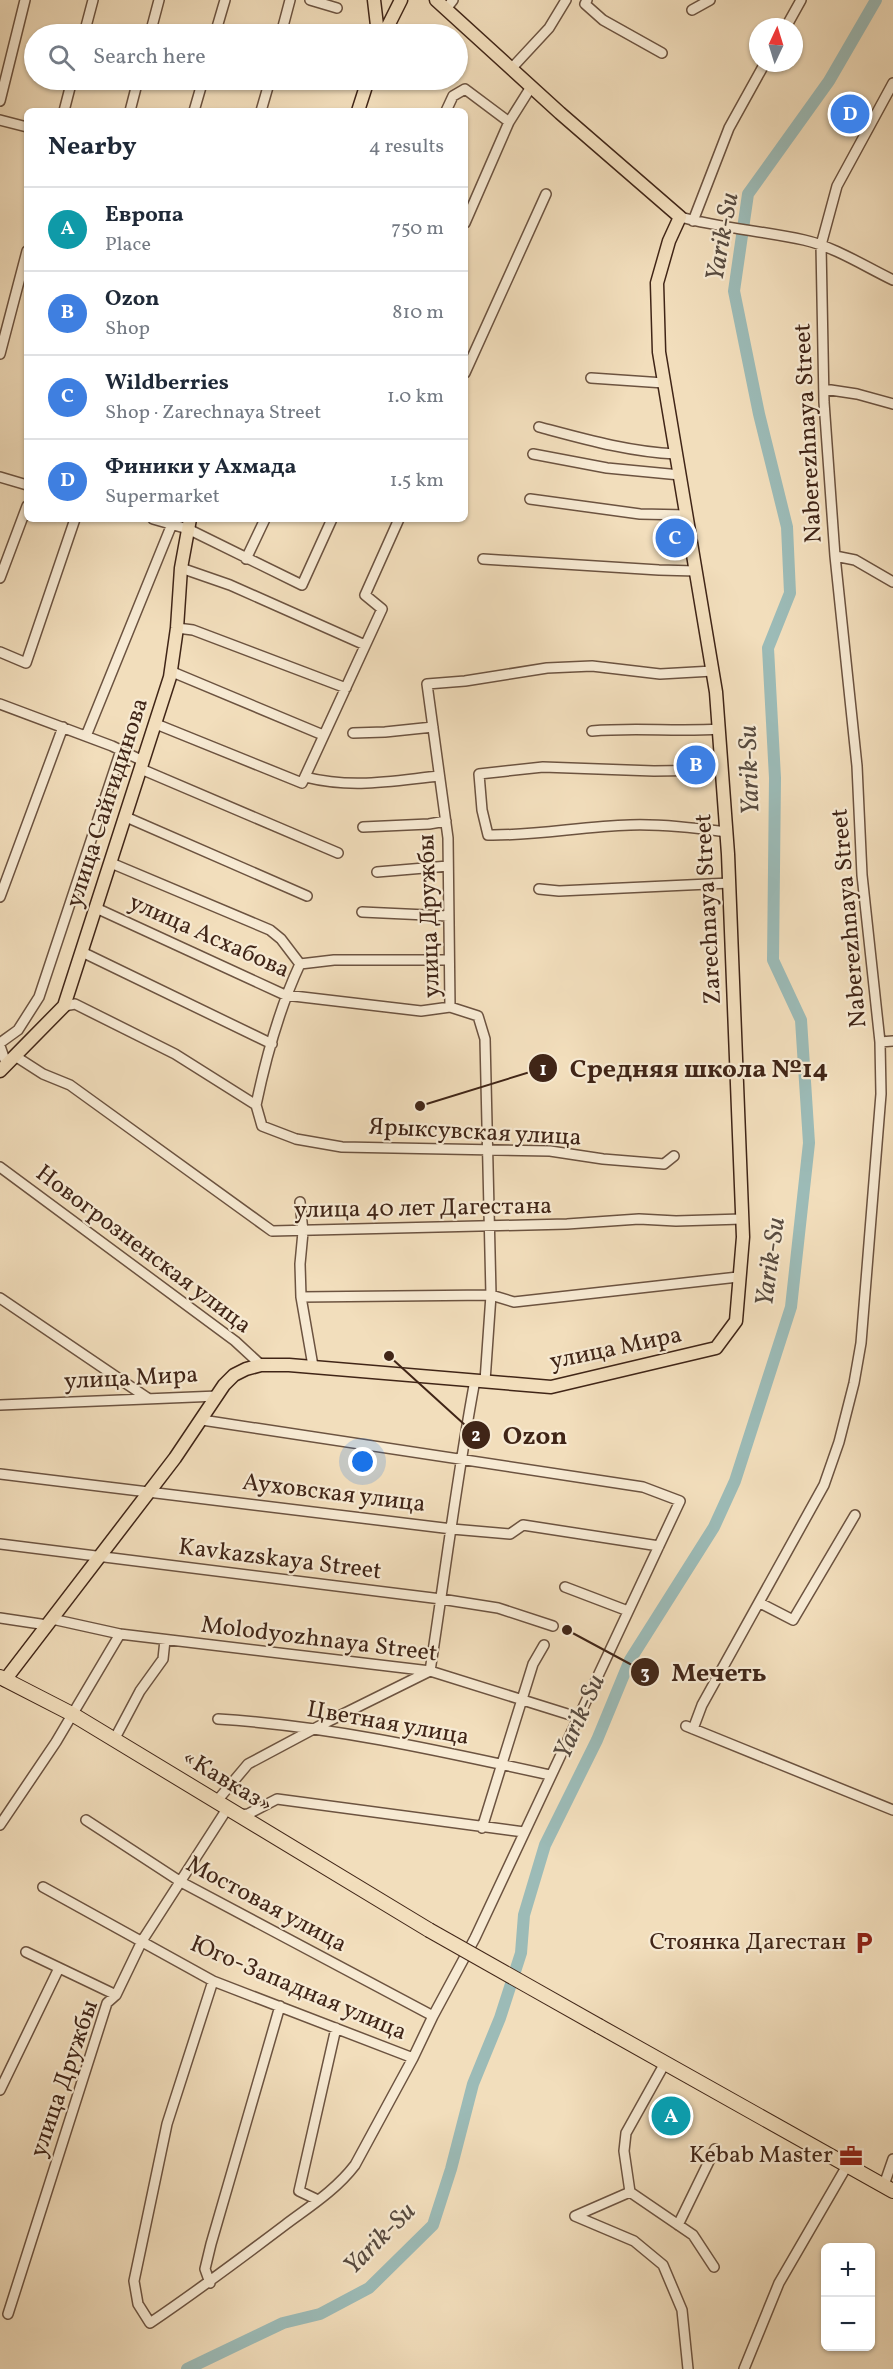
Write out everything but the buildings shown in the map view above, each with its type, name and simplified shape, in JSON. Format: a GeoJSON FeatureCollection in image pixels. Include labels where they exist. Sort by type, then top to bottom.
{"type":"FeatureCollection","features":[{"type":"Feature","properties":{"kind":"highway","name":"«Кавказ»"},"geometry":{"type":"LineString","coordinates":[[2,1678],[72,1714],[429,1930],[888,2188]]}},
{"type":"Feature","properties":{"kind":"main road"},"geometry":{"type":"LineString","coordinates":[[374,0],[377,24]]}},
{"type":"Feature","properties":{"kind":"main road"},"geometry":{"type":"LineString","coordinates":[[389,24],[401,0]]}},
{"type":"Feature","properties":{"kind":"main road"},"geometry":{"type":"LineString","coordinates":[[445,3],[466,24]]}},
{"type":"Feature","properties":{"kind":"main road"},"geometry":{"type":"LineString","coordinates":[[468,26],[511,69],[680,217]]}},
{"type":"Feature","properties":{"kind":"main road"},"geometry":{"type":"LineString","coordinates":[[359,108],[365,90]]}},
{"type":"Feature","properties":{"kind":"main road","name":"Zarechnaya Street"},"geometry":{"type":"LineString","coordinates":[[680,217],[669,241],[657,284],[659,351],[713,671],[719,729],[730,883],[743,1238],[736,1321]]}},
{"type":"Feature","properties":{"kind":"main road","name":"улица Сайгидинова"},"geometry":{"type":"LineString","coordinates":[[7,1063],[64,1006],[156,724],[170,671],[177,628],[181,568],[189,524]]}},
{"type":"Feature","properties":{"kind":"main road","name":"улица Мира"},"geometry":{"type":"LineString","coordinates":[[218,1396],[224,1385],[234,1376],[261,1365],[313,1365],[551,1387],[716,1348],[736,1321]]}},
{"type":"Feature","properties":{"kind":"main road"},"geometry":{"type":"LineString","coordinates":[[2,1678],[50,1622],[150,1491],[218,1396]]}},
{"type":"Feature","properties":{"kind":"street"},"geometry":{"type":"LineString","coordinates":[[0,101],[26,0]]}},
{"type":"Feature","properties":{"kind":"street"},"geometry":{"type":"LineString","coordinates":[[87,24],[93,0]]}},
{"type":"Feature","properties":{"kind":"street"},"geometry":{"type":"LineString","coordinates":[[153,24],[159,0]]}},
{"type":"Feature","properties":{"kind":"street"},"geometry":{"type":"LineString","coordinates":[[218,24],[225,0]]}},
{"type":"Feature","properties":{"kind":"street"},"geometry":{"type":"LineString","coordinates":[[284,24],[290,0]]}},
{"type":"Feature","properties":{"kind":"street"},"geometry":{"type":"LineString","coordinates":[[310,0],[337,8]]}},
{"type":"Feature","properties":{"kind":"street"},"geometry":{"type":"LineString","coordinates":[[511,69],[549,28],[566,0]]}},
{"type":"Feature","properties":{"kind":"street"},"geometry":{"type":"LineString","coordinates":[[692,10],[710,0]]}},
{"type":"Feature","properties":{"kind":"street"},"geometry":{"type":"LineString","coordinates":[[791,18],[801,0]]}},
{"type":"Feature","properties":{"kind":"street"},"geometry":{"type":"LineString","coordinates":[[586,2],[603,20],[662,53]]}},
{"type":"Feature","properties":{"kind":"street"},"geometry":{"type":"LineString","coordinates":[[693,221],[729,128],[760,72]]}},
{"type":"Feature","properties":{"kind":"street","name":"Naberezhnaya Street"},"geometry":{"type":"LineString","coordinates":[[893,83],[837,186],[821,245],[824,389],[835,556],[857,766],[862,875],[880,1042],[881,1094],[861,1343],[854,1383],[824,1485],[690,1727],[893,1810]]}},
{"type":"Feature","properties":{"kind":"street"},"geometry":{"type":"LineString","coordinates":[[468,216],[509,122],[531,87]]}},
{"type":"Feature","properties":{"kind":"street"},"geometry":{"type":"LineString","coordinates":[[65,108],[69,90]]}},
{"type":"Feature","properties":{"kind":"street"},"geometry":{"type":"LineString","coordinates":[[131,108],[135,90]]}},
{"type":"Feature","properties":{"kind":"street"},"geometry":{"type":"LineString","coordinates":[[195,108],[200,90]]}},
{"type":"Feature","properties":{"kind":"street"},"geometry":{"type":"LineString","coordinates":[[262,108],[267,90]]}},
{"type":"Feature","properties":{"kind":"street"},"geometry":{"type":"LineString","coordinates":[[447,108],[453,96],[463,90]]}},
{"type":"Feature","properties":{"kind":"street"},"geometry":{"type":"LineString","coordinates":[[466,90],[509,122]]}},
{"type":"Feature","properties":{"kind":"street"},"geometry":{"type":"LineString","coordinates":[[0,120],[24,126]]}},
{"type":"Feature","properties":{"kind":"street"},"geometry":{"type":"LineString","coordinates":[[468,366],[546,194]]}},
{"type":"Feature","properties":{"kind":"street"},"geometry":{"type":"LineString","coordinates":[[680,217],[711,225],[804,240],[821,245],[893,280]]}},
{"type":"Feature","properties":{"kind":"street"},"geometry":{"type":"LineString","coordinates":[[0,354],[24,262]]}},
{"type":"Feature","properties":{"kind":"street"},"geometry":{"type":"LineString","coordinates":[[591,378],[664,384]]}},
{"type":"Feature","properties":{"kind":"street"},"geometry":{"type":"LineString","coordinates":[[824,389],[857,394],[893,404]]}},
{"type":"Feature","properties":{"kind":"street"},"geometry":{"type":"LineString","coordinates":[[539,427],[596,442],[655,453],[675,454]]}},
{"type":"Feature","properties":{"kind":"street"},"geometry":{"type":"LineString","coordinates":[[533,454],[607,468],[680,475]]}},
{"type":"Feature","properties":{"kind":"street"},"geometry":{"type":"LineString","coordinates":[[0,477],[24,484]]}},
{"type":"Feature","properties":{"kind":"street"},"geometry":{"type":"LineString","coordinates":[[530,499],[640,514],[687,515]]}},
{"type":"Feature","properties":{"kind":"street"},"geometry":{"type":"LineString","coordinates":[[0,578],[24,514]]}},
{"type":"Feature","properties":{"kind":"street"},"geometry":{"type":"LineString","coordinates":[[0,652],[26,663],[74,522]]}},
{"type":"Feature","properties":{"kind":"street"},"geometry":{"type":"LineString","coordinates":[[164,522],[189,524],[246,559],[302,585],[331,522]]}},
{"type":"Feature","properties":{"kind":"street"},"geometry":{"type":"LineString","coordinates":[[246,559],[264,522]]}},
{"type":"Feature","properties":{"kind":"street"},"geometry":{"type":"LineString","coordinates":[[304,780],[382,609],[365,595],[398,522]]}},
{"type":"Feature","properties":{"kind":"street"},"geometry":{"type":"LineString","coordinates":[[86,736],[172,524]]}},
{"type":"Feature","properties":{"kind":"street"},"geometry":{"type":"LineString","coordinates":[[835,556],[855,560],[893,582]]}},
{"type":"Feature","properties":{"kind":"street"},"geometry":{"type":"LineString","coordinates":[[483,559],[696,571]]}},
{"type":"Feature","properties":{"kind":"street"},"geometry":{"type":"LineString","coordinates":[[181,568],[230,585],[365,645]]}},
{"type":"Feature","properties":{"kind":"street"},"geometry":{"type":"LineString","coordinates":[[177,628],[193,630],[346,687]]}},
{"type":"Feature","properties":{"kind":"street","name":"улица Дружбы"},"geometry":{"type":"LineString","coordinates":[[8,2314],[107,2003],[116,1995],[142,1941],[227,1809],[248,1764],[430,1671],[453,1529],[460,1459],[480,1380],[491,1295],[485,1039],[477,1016],[450,1007],[446,821],[428,684],[465,681],[548,668],[592,666],[660,674],[713,671]]}},
{"type":"Feature","properties":{"kind":"street"},"geometry":{"type":"LineString","coordinates":[[170,671],[323,735]]}},
{"type":"Feature","properties":{"kind":"street"},"geometry":{"type":"LineString","coordinates":[[0,704],[121,750],[142,765],[338,853]]}},
{"type":"Feature","properties":{"kind":"street"},"geometry":{"type":"LineString","coordinates":[[156,724],[304,780],[357,785],[439,776]]}},
{"type":"Feature","properties":{"kind":"street"},"geometry":{"type":"LineString","coordinates":[[0,897],[63,727]]}},
{"type":"Feature","properties":{"kind":"street"},"geometry":{"type":"LineString","coordinates":[[353,733],[433,727]]}},
{"type":"Feature","properties":{"kind":"street"},"geometry":{"type":"LineString","coordinates":[[592,731],[628,729],[685,732],[719,729]]}},
{"type":"Feature","properties":{"kind":"street"},"geometry":{"type":"LineString","coordinates":[[7,1063],[0,1044],[18,1030],[39,997],[121,750]]}},
{"type":"Feature","properties":{"kind":"street"},"geometry":{"type":"LineString","coordinates":[[722,770],[654,771],[543,767],[479,774],[482,810],[488,836],[512,836],[631,825],[727,832]]}},
{"type":"Feature","properties":{"kind":"street"},"geometry":{"type":"LineString","coordinates":[[126,817],[307,896]]}},
{"type":"Feature","properties":{"kind":"street"},"geometry":{"type":"LineString","coordinates":[[363,827],[446,821]]}},
{"type":"Feature","properties":{"kind":"street"},"geometry":{"type":"LineString","coordinates":[[111,863],[270,930],[281,939],[300,964]]}},
{"type":"Feature","properties":{"kind":"street"},"geometry":{"type":"LineString","coordinates":[[377,872],[448,866]]}},
{"type":"Feature","properties":{"kind":"street"},"geometry":{"type":"LineString","coordinates":[[539,889],[610,890],[730,883]]}},
{"type":"Feature","properties":{"kind":"street","name":"улица Асхабова"},"geometry":{"type":"LineString","coordinates":[[96,908],[285,995],[421,1011],[450,1007]]}},
{"type":"Feature","properties":{"kind":"street"},"geometry":{"type":"LineString","coordinates":[[362,912],[448,916]]}},
{"type":"Feature","properties":{"kind":"street"},"geometry":{"type":"LineString","coordinates":[[82,952],[272,1044]]}},
{"type":"Feature","properties":{"kind":"street"},"geometry":{"type":"LineString","coordinates":[[300,964],[334,960],[448,960]]}},
{"type":"Feature","properties":{"kind":"street"},"geometry":{"type":"LineString","coordinates":[[256,1105],[264,1067],[285,995],[300,964]]}},
{"type":"Feature","properties":{"kind":"street","name":"Ярыксувская улица"},"geometry":{"type":"LineString","coordinates":[[64,1006],[75,1004],[175,1054],[256,1105],[262,1126],[297,1139],[342,1147],[550,1151],[603,1159],[664,1164],[674,1156]]}},
{"type":"Feature","properties":{"kind":"street"},"geometry":{"type":"LineString","coordinates":[[880,1042],[893,1041]]}},
{"type":"Feature","properties":{"kind":"street","name":"улица 40 лет Дагестана"},"geometry":{"type":"LineString","coordinates":[[7,1063],[70,1085],[272,1231],[567,1224],[639,1219],[676,1221],[742,1219]]}},
{"type":"Feature","properties":{"kind":"street","name":"Новогрозненская улица"},"geometry":{"type":"LineString","coordinates":[[0,1167],[235,1341],[261,1365]]}},
{"type":"Feature","properties":{"kind":"street"},"geometry":{"type":"LineString","coordinates":[[300,1202],[303,1232],[300,1264],[301,1297],[313,1365]]}},
{"type":"Feature","properties":{"kind":"street"},"geometry":{"type":"LineString","coordinates":[[301,1297],[491,1295],[514,1302],[738,1277]]}},
{"type":"Feature","properties":{"kind":"street"},"geometry":{"type":"LineString","coordinates":[[0,1298],[149,1400]]}},
{"type":"Feature","properties":{"kind":"street","name":"улица Мира"},"geometry":{"type":"LineString","coordinates":[[0,1405],[218,1396]]}},
{"type":"Feature","properties":{"kind":"street"},"geometry":{"type":"LineString","coordinates":[[202,1420],[643,1487],[680,1501],[475,1938],[354,2165],[344,2179],[318,2200],[210,2283],[150,2323],[138,2304],[134,2281],[167,2124],[213,1981]]}},
{"type":"Feature","properties":{"kind":"street","name":"Ауховская улица"},"geometry":{"type":"LineString","coordinates":[[0,1474],[453,1529],[510,1534],[523,1525],[659,1546]]}},
{"type":"Feature","properties":{"kind":"street"},"geometry":{"type":"LineString","coordinates":[[759,1603],[793,1620],[855,1515]]}},
{"type":"Feature","properties":{"kind":"street","name":"Kavkazskaya Street"},"geometry":{"type":"LineString","coordinates":[[0,1544],[441,1599],[498,1608],[553,1626]]}},
{"type":"Feature","properties":{"kind":"street"},"geometry":{"type":"LineString","coordinates":[[565,1587],[628,1611]]}},
{"type":"Feature","properties":{"kind":"street","name":"Molodyozhnaya Street"},"geometry":{"type":"LineString","coordinates":[[0,1618],[50,1622],[165,1640],[430,1671],[577,1717]]}},
{"type":"Feature","properties":{"kind":"street"},"geometry":{"type":"LineString","coordinates":[[0,1824],[56,1742],[120,1634]]}},
{"type":"Feature","properties":{"kind":"street"},"geometry":{"type":"LineString","coordinates":[[114,1740],[140,1691],[163,1659],[165,1640]]}},
{"type":"Feature","properties":{"kind":"street"},"geometry":{"type":"LineString","coordinates":[[482,1828],[533,1664],[544,1645]]}},
{"type":"Feature","properties":{"kind":"street","name":"Цветная улица"},"geometry":{"type":"LineString","coordinates":[[218,1719],[267,1722],[419,1747],[550,1775]]}},
{"type":"Feature","properties":{"kind":"street"},"geometry":{"type":"LineString","coordinates":[[227,1809],[248,1814],[277,1799],[300,1800],[482,1828],[524,1832]]}},
{"type":"Feature","properties":{"kind":"street","name":"Мостовая улица"},"geometry":{"type":"LineString","coordinates":[[86,1820],[181,1882],[433,2016]]}},
{"type":"Feature","properties":{"kind":"street","name":"Юго-Западная улица"},"geometry":{"type":"LineString","coordinates":[[43,1887],[213,1981],[413,2058]]}},
{"type":"Feature","properties":{"kind":"street"},"geometry":{"type":"LineString","coordinates":[[26,1952],[116,1995]]}},
{"type":"Feature","properties":{"kind":"street"},"geometry":{"type":"LineString","coordinates":[[0,2090],[58,1968]]}},
{"type":"Feature","properties":{"kind":"street"},"geometry":{"type":"LineString","coordinates":[[210,2283],[205,2270],[211,2244],[280,2006]]}},
{"type":"Feature","properties":{"kind":"street"},"geometry":{"type":"LineString","coordinates":[[318,2200],[300,2191],[336,2028]]}},
{"type":"Feature","properties":{"kind":"street"},"geometry":{"type":"LineString","coordinates":[[665,2063],[626,2133],[624,2151],[630,2192],[693,2235],[714,2268]]}},
{"type":"Feature","properties":{"kind":"street"},"geometry":{"type":"LineString","coordinates":[[678,2225],[715,2149]]}},
{"type":"Feature","properties":{"kind":"street"},"geometry":{"type":"LineString","coordinates":[[888,2188],[893,2158]]}},
{"type":"Feature","properties":{"kind":"street"},"geometry":{"type":"LineString","coordinates":[[744,2369],[779,2283],[848,2164]]}},
{"type":"Feature","properties":{"kind":"street"},"geometry":{"type":"LineString","coordinates":[[630,2192],[575,2216],[634,2241],[663,2265],[682,2310],[688,2369]]}},
{"type":"Feature","properties":{"kind":"waterway","name":"Yarik-Su"},"geometry":{"type":"LineString","coordinates":[[187,2369],[283,2323],[320,2314],[369,2288],[433,2225],[451,2169],[473,2084],[500,2018],[521,1953],[524,1915],[545,1845],[597,1740],[630,1660],[714,1527],[735,1481],[791,1307],[809,1143],[801,1020],[773,960],[775,778],[768,648],[790,593],[787,527],[759,414],[734,291],[748,194],[829,81],[876,0]]}},
{"type":"Feature","properties":{"kind":"place","name":"Финики у Ахмада"},"geometry":{"type":"Point","coordinates":[850,114]}},
{"type":"Feature","properties":{"kind":"place","name":"Wildberries"},"geometry":{"type":"Point","coordinates":[675,538]}},
{"type":"Feature","properties":{"kind":"place","name":"Ozon"},"geometry":{"type":"Point","coordinates":[696,765]}},
{"type":"Feature","properties":{"kind":"place","name":"Средняя школа №14"},"geometry":{"type":"Point","coordinates":[420,1106]}},
{"type":"Feature","properties":{"kind":"place","name":"Ozon"},"geometry":{"type":"Point","coordinates":[389,1356]}},
{"type":"Feature","properties":{"kind":"place","name":"Мечеть"},"geometry":{"type":"Point","coordinates":[567,1630]}},
{"type":"Feature","properties":{"kind":"place","name":"Стоянка Дагестан"},"geometry":{"type":"Point","coordinates":[864,1943]}},
{"type":"Feature","properties":{"kind":"place","name":"Европа"},"geometry":{"type":"Point","coordinates":[671,2116]}},
{"type":"Feature","properties":{"kind":"place","name":"Kebab Master"},"geometry":{"type":"Point","coordinates":[851,2156]}}]}
